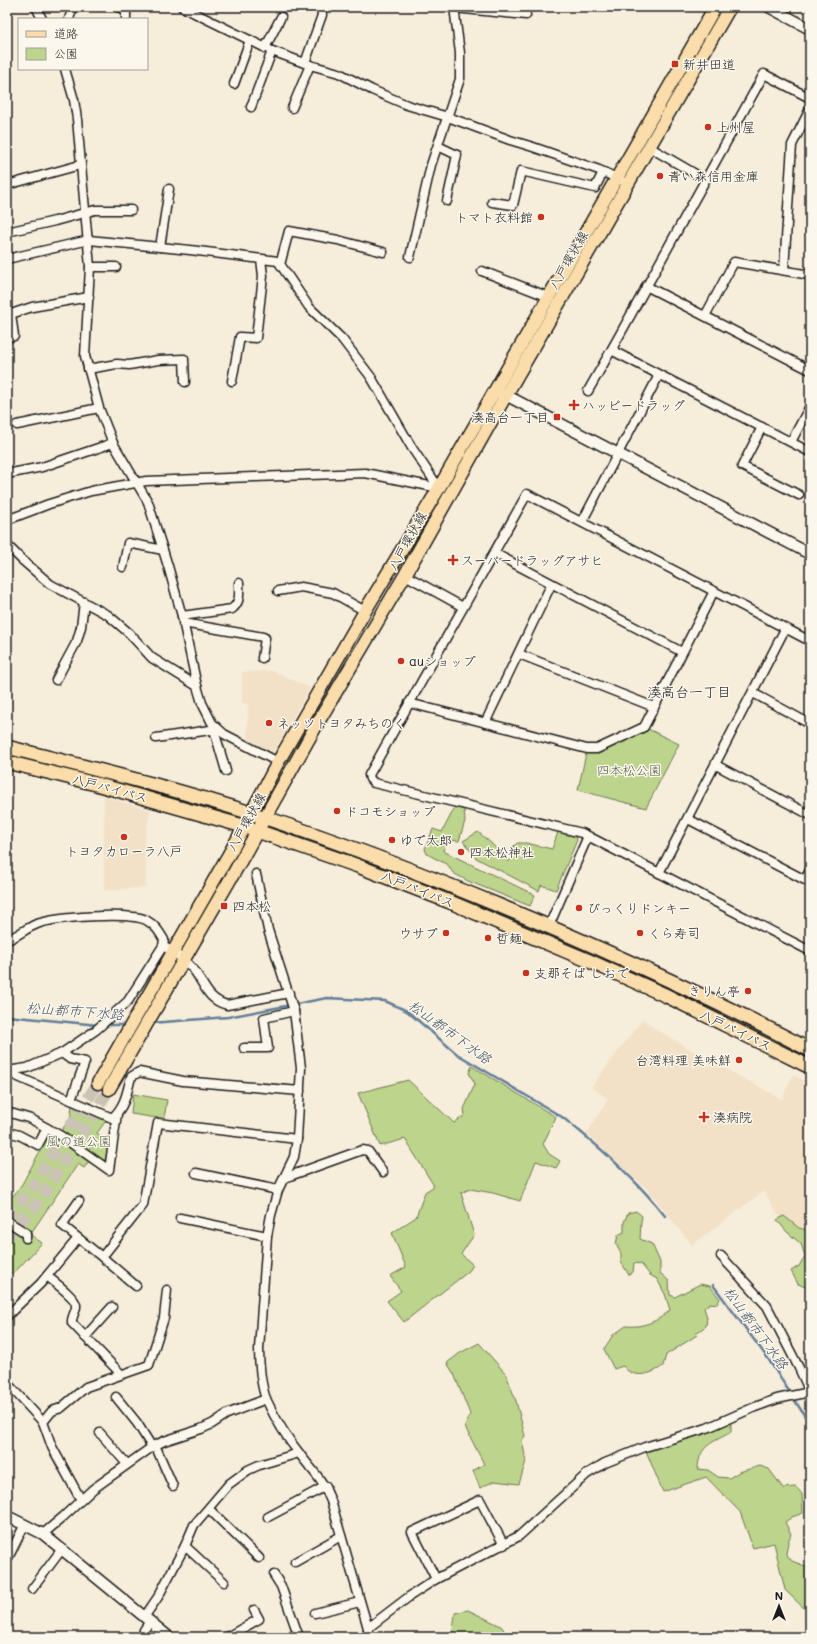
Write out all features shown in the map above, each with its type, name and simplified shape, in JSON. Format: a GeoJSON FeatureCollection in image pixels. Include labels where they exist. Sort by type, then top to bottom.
{"type":"FeatureCollection","features":[{"type":"Feature","properties":{"kind":"highway","name":"八戸バイパス"},"geometry":{"type":"LineString","coordinates":[[7,748],[105,771],[264,817],[399,866],[549,926],[704,996],[810,1050]]}},
{"type":"Feature","properties":{"kind":"highway","name":"八戸バイパス"},"geometry":{"type":"LineString","coordinates":[[7,762],[96,784],[258,830],[358,866],[546,942],[667,996],[807,1065]]}},
{"type":"Feature","properties":{"kind":"main road","name":"八戸環状線"},"geometry":{"type":"LineString","coordinates":[[715,7],[623,181],[500,393],[439,488],[365,611],[278,762],[244,826],[168,949],[104,1086],[183,960],[264,817],[405,575],[500,393],[549,297],[623,181],[649,147],[730,7]]}},
{"type":"Feature","properties":{"kind":"street"},"geometry":{"type":"LineString","coordinates":[[36,7],[42,18]]}},
{"type":"Feature","properties":{"kind":"street"},"geometry":{"type":"LineString","coordinates":[[69,18],[73,7]]}},
{"type":"Feature","properties":{"kind":"street"},"geometry":{"type":"LineString","coordinates":[[118,7],[126,10],[126,18]]}},
{"type":"Feature","properties":{"kind":"street"},"geometry":{"type":"LineString","coordinates":[[182,7],[269,49],[307,64],[339,73],[372,90],[407,105],[448,117],[603,172],[623,181]]}},
{"type":"Feature","properties":{"kind":"street"},"geometry":{"type":"LineString","coordinates":[[292,108],[322,15],[321,7]]}},
{"type":"Feature","properties":{"kind":"street"},"geometry":{"type":"LineString","coordinates":[[769,7],[810,29]]}},
{"type":"Feature","properties":{"kind":"street"},"geometry":{"type":"LineString","coordinates":[[410,257],[431,165],[460,79],[460,53],[454,8],[526,15]]}},
{"type":"Feature","properties":{"kind":"street"},"geometry":{"type":"LineString","coordinates":[[251,107],[269,49],[281,17]]}},
{"type":"Feature","properties":{"kind":"street"},"geometry":{"type":"LineString","coordinates":[[234,84],[250,40]]}},
{"type":"Feature","properties":{"kind":"street"},"geometry":{"type":"LineString","coordinates":[[65,70],[74,100],[89,240],[89,297],[85,356],[99,408],[113,443],[148,502],[182,620],[196,686],[202,703],[215,729],[226,771]]}},
{"type":"Feature","properties":{"kind":"street"},"geometry":{"type":"LineString","coordinates":[[588,391],[704,179],[764,74],[810,98]]}},
{"type":"Feature","properties":{"kind":"street"},"geometry":{"type":"LineString","coordinates":[[784,270],[792,146],[810,110]]}},
{"type":"Feature","properties":{"kind":"street"},"geometry":{"type":"LineString","coordinates":[[438,146],[457,155],[447,201]]}},
{"type":"Feature","properties":{"kind":"street"},"geometry":{"type":"LineString","coordinates":[[649,147],[704,179]]}},
{"type":"Feature","properties":{"kind":"street"},"geometry":{"type":"LineString","coordinates":[[7,185],[80,166]]}},
{"type":"Feature","properties":{"kind":"street"},"geometry":{"type":"LineString","coordinates":[[492,202],[513,206],[521,171],[595,188],[603,172]]}},
{"type":"Feature","properties":{"kind":"street"},"geometry":{"type":"LineString","coordinates":[[160,247],[169,189]]}},
{"type":"Feature","properties":{"kind":"street"},"geometry":{"type":"LineString","coordinates":[[7,232],[95,210],[131,210]]}},
{"type":"Feature","properties":{"kind":"street"},"geometry":{"type":"LineString","coordinates":[[278,261],[280,261],[289,231],[338,240],[383,252]]}},
{"type":"Feature","properties":{"kind":"street"},"geometry":{"type":"LineString","coordinates":[[7,259],[89,240],[278,261],[310,307],[342,339],[371,377],[412,448],[439,488]]}},
{"type":"Feature","properties":{"kind":"street"},"geometry":{"type":"LineString","coordinates":[[232,381],[240,336],[256,338],[263,276],[260,259]]}},
{"type":"Feature","properties":{"kind":"street"},"geometry":{"type":"LineString","coordinates":[[706,316],[734,262],[810,275]]}},
{"type":"Feature","properties":{"kind":"street"},"geometry":{"type":"LineString","coordinates":[[90,267],[116,267]]}},
{"type":"Feature","properties":{"kind":"street"},"geometry":{"type":"LineString","coordinates":[[482,272],[549,297]]}},
{"type":"Feature","properties":{"kind":"street"},"geometry":{"type":"LineString","coordinates":[[646,286],[810,370]]}},
{"type":"Feature","properties":{"kind":"street"},"geometry":{"type":"LineString","coordinates":[[7,338],[14,336],[11,314],[32,307],[89,297]]}},
{"type":"Feature","properties":{"kind":"street"},"geometry":{"type":"LineString","coordinates":[[613,347],[615,352],[810,452]]}},
{"type":"Feature","properties":{"kind":"street"},"geometry":{"type":"LineString","coordinates":[[88,369],[117,364],[129,365],[158,360],[184,359],[185,382]]}},
{"type":"Feature","properties":{"kind":"street"},"geometry":{"type":"LineString","coordinates":[[582,522],[659,375]]}},
{"type":"Feature","properties":{"kind":"street"},"geometry":{"type":"LineString","coordinates":[[500,393],[810,554]]}},
{"type":"Feature","properties":{"kind":"street"},"geometry":{"type":"LineString","coordinates":[[791,442],[810,406]]}},
{"type":"Feature","properties":{"kind":"street"},"geometry":{"type":"LineString","coordinates":[[16,426],[99,408]]}},
{"type":"Feature","properties":{"kind":"street"},"geometry":{"type":"LineString","coordinates":[[762,427],[742,466],[799,495]]}},
{"type":"Feature","properties":{"kind":"street"},"geometry":{"type":"LineString","coordinates":[[7,474],[42,467],[113,443]]}},
{"type":"Feature","properties":{"kind":"street"},"geometry":{"type":"LineString","coordinates":[[7,520],[49,504],[91,491],[135,482],[365,473],[439,488]]}},
{"type":"Feature","properties":{"kind":"street"},"geometry":{"type":"LineString","coordinates":[[810,641],[527,494],[369,775],[370,779],[374,783],[582,833],[810,951]]}},
{"type":"Feature","properties":{"kind":"street"},"geometry":{"type":"LineString","coordinates":[[122,567],[128,544],[163,550]]}},
{"type":"Feature","properties":{"kind":"street"},"geometry":{"type":"LineString","coordinates":[[7,545],[50,584],[108,615],[129,633],[152,658],[196,686]]}},
{"type":"Feature","properties":{"kind":"street"},"geometry":{"type":"LineString","coordinates":[[494,554],[682,652]]}},
{"type":"Feature","properties":{"kind":"street"},"geometry":{"type":"LineString","coordinates":[[405,575],[463,607]]}},
{"type":"Feature","properties":{"kind":"street"},"geometry":{"type":"LineString","coordinates":[[182,620],[232,609],[237,606],[239,601],[239,583]]}},
{"type":"Feature","properties":{"kind":"street"},"geometry":{"type":"LineString","coordinates":[[486,723],[551,585]]}},
{"type":"Feature","properties":{"kind":"street"},"geometry":{"type":"LineString","coordinates":[[278,591],[301,587],[333,593],[365,611]]}},
{"type":"Feature","properties":{"kind":"street"},"geometry":{"type":"LineString","coordinates":[[409,703],[587,749],[597,749],[644,727],[714,591]]}},
{"type":"Feature","properties":{"kind":"street"},"geometry":{"type":"LineString","coordinates":[[56,680],[77,641],[81,627],[84,602]]}},
{"type":"Feature","properties":{"kind":"street"},"geometry":{"type":"LineString","coordinates":[[182,620],[263,637],[265,638],[262,658]]}},
{"type":"Feature","properties":{"kind":"street"},"geometry":{"type":"LineString","coordinates":[[659,873],[716,765],[785,628]]}},
{"type":"Feature","properties":{"kind":"street"},"geometry":{"type":"LineString","coordinates":[[519,654],[654,707]]}},
{"type":"Feature","properties":{"kind":"street"},"geometry":{"type":"LineString","coordinates":[[753,693],[810,724]]}},
{"type":"Feature","properties":{"kind":"street"},"geometry":{"type":"LineString","coordinates":[[156,738],[215,729],[278,762]]}},
{"type":"Feature","properties":{"kind":"street"},"geometry":{"type":"LineString","coordinates":[[716,765],[810,815]]}},
{"type":"Feature","properties":{"kind":"street"},"geometry":{"type":"LineString","coordinates":[[688,818],[805,880],[810,870]]}},
{"type":"Feature","properties":{"kind":"street"},"geometry":{"type":"LineString","coordinates":[[549,926],[588,836]]}},
{"type":"Feature","properties":{"kind":"street"},"geometry":{"type":"LineString","coordinates":[[256,874],[268,930],[294,1012],[301,1068],[297,1139],[294,1157],[278,1190],[267,1236],[259,1364],[266,1400],[299,1453],[326,1486],[332,1501],[368,1628],[368,1637]]}},
{"type":"Feature","properties":{"kind":"street"},"geometry":{"type":"LineString","coordinates":[[7,940],[36,924],[64,919],[116,915],[144,920],[156,926],[168,949],[183,960],[193,970],[211,997],[219,1002],[227,1004],[289,993]]}},
{"type":"Feature","properties":{"kind":"street"},"geometry":{"type":"LineString","coordinates":[[7,1071],[27,1068],[62,1053],[96,1030],[128,1001],[168,949]]}},
{"type":"Feature","properties":{"kind":"street"},"geometry":{"type":"LineString","coordinates":[[244,1048],[268,1048],[264,1018],[294,1012]]}},
{"type":"Feature","properties":{"kind":"street"},"geometry":{"type":"LineString","coordinates":[[807,1065],[810,1050]]}},
{"type":"Feature","properties":{"kind":"street"},"geometry":{"type":"LineString","coordinates":[[62,1053],[70,1058],[85,1062],[71,1100]]}},
{"type":"Feature","properties":{"kind":"street"},"geometry":{"type":"LineString","coordinates":[[16,1076],[112,1118],[117,1114],[124,1102],[132,1077],[139,1072],[183,1081],[300,1091]]}},
{"type":"Feature","properties":{"kind":"street"},"geometry":{"type":"LineString","coordinates":[[7,1112],[31,1119],[47,1128],[61,1136],[109,1170],[117,1114]]}},
{"type":"Feature","properties":{"kind":"street"},"geometry":{"type":"LineString","coordinates":[[102,1257],[143,1205],[158,1123],[297,1139]]}},
{"type":"Feature","properties":{"kind":"street"},"geometry":{"type":"LineString","coordinates":[[7,1132],[19,1135],[38,1145],[47,1128]]}},
{"type":"Feature","properties":{"kind":"street"},"geometry":{"type":"LineString","coordinates":[[284,1178],[362,1150],[368,1151],[383,1172]]}},
{"type":"Feature","properties":{"kind":"street"},"geometry":{"type":"LineString","coordinates":[[196,1173],[278,1190]]}},
{"type":"Feature","properties":{"kind":"street"},"geometry":{"type":"LineString","coordinates":[[79,1201],[62,1224],[136,1286]]}},
{"type":"Feature","properties":{"kind":"street"},"geometry":{"type":"LineString","coordinates":[[180,1218],[267,1236]]}},
{"type":"Feature","properties":{"kind":"street"},"geometry":{"type":"LineString","coordinates":[[7,1221],[26,1233],[26,1238]]}},
{"type":"Feature","properties":{"kind":"street"},"geometry":{"type":"LineString","coordinates":[[7,1316],[47,1276],[78,1238]]}},
{"type":"Feature","properties":{"kind":"street"},"geometry":{"type":"LineString","coordinates":[[368,1628],[410,1596],[436,1579],[519,1536],[587,1474],[605,1463],[645,1447],[708,1428],[770,1402],[810,1392],[767,1306],[721,1256]]}},
{"type":"Feature","properties":{"kind":"street"},"geometry":{"type":"LineString","coordinates":[[47,1276],[75,1300],[77,1307],[72,1316],[72,1323],[121,1374]]}},
{"type":"Feature","properties":{"kind":"street"},"geometry":{"type":"LineString","coordinates":[[43,1422],[52,1411],[61,1408],[86,1387],[148,1365],[164,1318],[167,1290]]}},
{"type":"Feature","properties":{"kind":"street"},"geometry":{"type":"LineString","coordinates":[[85,1337],[112,1307]]}},
{"type":"Feature","properties":{"kind":"street"},"geometry":{"type":"LineString","coordinates":[[7,1383],[43,1422],[52,1447],[81,1500]]}},
{"type":"Feature","properties":{"kind":"street"},"geometry":{"type":"LineString","coordinates":[[116,1397],[138,1423],[154,1446],[173,1486]]}},
{"type":"Feature","properties":{"kind":"street"},"geometry":{"type":"LineString","coordinates":[[43,1534],[93,1488],[154,1446],[175,1437],[201,1429],[227,1414],[266,1400]]}},
{"type":"Feature","properties":{"kind":"street"},"geometry":{"type":"LineString","coordinates":[[100,1433],[127,1464]]}},
{"type":"Feature","properties":{"kind":"street"},"geometry":{"type":"LineString","coordinates":[[143,1637],[147,1619],[185,1546],[194,1525],[229,1484],[248,1470],[272,1460],[299,1453]]}},
{"type":"Feature","properties":{"kind":"street"},"geometry":{"type":"LineString","coordinates":[[268,1517],[326,1486]]}},
{"type":"Feature","properties":{"kind":"street"},"geometry":{"type":"LineString","coordinates":[[436,1579],[412,1532],[480,1500],[504,1545]]}},
{"type":"Feature","properties":{"kind":"street"},"geometry":{"type":"LineString","coordinates":[[209,1509],[259,1558]]}},
{"type":"Feature","properties":{"kind":"street"},"geometry":{"type":"LineString","coordinates":[[7,1516],[43,1534],[169,1637]]}},
{"type":"Feature","properties":{"kind":"street"},"geometry":{"type":"LineString","coordinates":[[7,1560],[25,1524]]}},
{"type":"Feature","properties":{"kind":"street"},"geometry":{"type":"LineString","coordinates":[[295,1562],[341,1536]]}},
{"type":"Feature","properties":{"kind":"street"},"geometry":{"type":"LineString","coordinates":[[185,1546],[224,1582]]}},
{"type":"Feature","properties":{"kind":"street"},"geometry":{"type":"LineString","coordinates":[[32,1589],[62,1549]]}},
{"type":"Feature","properties":{"kind":"street"},"geometry":{"type":"LineString","coordinates":[[274,1575],[281,1586],[299,1637]]}},
{"type":"Feature","properties":{"kind":"street"},"geometry":{"type":"LineString","coordinates":[[315,1613],[360,1602]]}},
{"type":"Feature","properties":{"kind":"street"},"geometry":{"type":"LineString","coordinates":[[227,1637],[258,1619],[254,1610]]}},
{"type":"Feature","properties":{"kind":"shaded area","name":"ネッツトヨタみちのく"},"geometry":{"type":"Polygon","coordinates":[[[274,671],[310,688],[272,755],[247,742],[248,704],[242,703],[242,672],[274,671]]]}},
{"type":"Feature","properties":{"kind":"shaded area","name":"トヨタカローラ八戸"},"geometry":{"type":"Polygon","coordinates":[[[104,796],[150,810],[144,844],[146,887],[104,891],[104,796]]]}},
{"type":"Feature","properties":{"kind":"shaded area","name":"湊病院"},"geometry":{"type":"Polygon","coordinates":[[[643,1019],[654,1028],[698,1054],[782,1099],[793,1075],[810,1084],[810,1246],[777,1213],[764,1191],[692,1245],[649,1191],[587,1134],[608,1099],[591,1087],[643,1019]]]}},
{"type":"Feature","properties":{"kind":"green space","name":"四本松公園"},"geometry":{"type":"Polygon","coordinates":[[[644,727],[679,744],[646,808],[578,790],[587,749],[644,727]]]}},
{"type":"Feature","properties":{"kind":"green space"},"geometry":{"type":"Polygon","coordinates":[[[455,807],[464,810],[465,821],[459,841],[447,840],[443,851],[535,895],[530,906],[468,881],[453,873],[448,865],[427,854],[425,849],[433,829],[442,832],[455,807]]]}},
{"type":"Feature","properties":{"kind":"green space"},"geometry":{"type":"Polygon","coordinates":[[[478,832],[492,844],[508,862],[513,858],[510,850],[517,843],[526,843],[552,849],[558,832],[576,837],[577,840],[556,890],[541,885],[539,891],[476,858],[463,841],[478,832]]]}},
{"type":"Feature","properties":{"kind":"green space"},"geometry":{"type":"Polygon","coordinates":[[[472,1066],[556,1117],[543,1144],[549,1154],[560,1161],[556,1168],[536,1161],[520,1201],[493,1193],[470,1189],[461,1193],[474,1235],[461,1254],[473,1265],[469,1271],[404,1322],[387,1301],[401,1291],[390,1276],[406,1267],[392,1233],[416,1217],[425,1192],[434,1186],[405,1139],[380,1146],[358,1093],[408,1080],[454,1123],[465,1115],[464,1109],[475,1084],[469,1073],[472,1066]]]}},
{"type":"Feature","properties":{"kind":"green space"},"geometry":{"type":"Polygon","coordinates":[[[133,1094],[167,1100],[164,1119],[131,1114],[133,1094]]]}},
{"type":"Feature","properties":{"kind":"green space","name":"風の道公園"},"geometry":{"type":"Polygon","coordinates":[[[72,1103],[109,1119],[97,1133],[109,1143],[108,1157],[102,1162],[93,1156],[84,1168],[78,1164],[31,1233],[32,1236],[42,1243],[13,1274],[7,1271],[7,1204],[22,1184],[50,1133],[58,1137],[71,1115],[72,1103]]]}},
{"type":"Feature","properties":{"kind":"green space"},"geometry":{"type":"Polygon","coordinates":[[[636,1211],[642,1216],[640,1239],[652,1244],[660,1262],[660,1273],[669,1281],[670,1295],[675,1297],[700,1284],[710,1286],[720,1299],[717,1304],[710,1303],[704,1308],[707,1317],[706,1326],[696,1333],[697,1335],[666,1355],[663,1366],[652,1372],[643,1374],[634,1374],[623,1366],[614,1369],[604,1349],[613,1335],[626,1326],[638,1326],[650,1323],[670,1310],[665,1294],[657,1279],[650,1275],[641,1264],[634,1263],[633,1272],[629,1275],[621,1262],[621,1254],[616,1244],[618,1235],[624,1232],[624,1222],[628,1213],[636,1211]]]}},
{"type":"Feature","properties":{"kind":"green space"},"geometry":{"type":"Polygon","coordinates":[[[784,1216],[799,1228],[810,1231],[810,1289],[798,1284],[791,1271],[799,1266],[805,1256],[801,1244],[787,1232],[777,1220],[784,1216]]]}},
{"type":"Feature","properties":{"kind":"green space"},"geometry":{"type":"Polygon","coordinates":[[[479,1343],[506,1374],[516,1401],[525,1436],[522,1440],[526,1461],[519,1484],[494,1481],[480,1488],[473,1471],[484,1464],[465,1427],[470,1414],[454,1374],[447,1363],[460,1353],[479,1343]]]}},
{"type":"Feature","properties":{"kind":"green space"},"geometry":{"type":"Polygon","coordinates":[[[727,1422],[731,1424],[731,1432],[708,1445],[704,1449],[701,1454],[698,1469],[708,1470],[718,1477],[729,1478],[739,1472],[760,1466],[769,1469],[783,1488],[796,1487],[802,1494],[803,1513],[792,1517],[785,1522],[791,1534],[786,1554],[792,1561],[810,1568],[810,1614],[785,1590],[774,1543],[753,1548],[740,1512],[706,1477],[663,1492],[646,1451],[708,1431],[727,1422]]]}},
{"type":"Feature","properties":{"kind":"green space"},"geometry":{"type":"Polygon","coordinates":[[[468,1610],[501,1626],[509,1637],[453,1637],[455,1613],[468,1610]]]}},
{"type":"Feature","properties":{"kind":"waterway","name":"松山都市下水路"},"geometry":{"type":"LineString","coordinates":[[151,1023],[228,1017],[327,998],[385,1001],[407,1011],[457,1054],[562,1117],[616,1163],[665,1216]]}},
{"type":"Feature","properties":{"kind":"waterway","name":"松山都市下水路"},"geometry":{"type":"LineString","coordinates":[[7,1016],[98,1025]]}},
{"type":"Feature","properties":{"kind":"waterway","name":"松山都市下水路"},"geometry":{"type":"LineString","coordinates":[[105,1025],[126,1025]]}},
{"type":"Feature","properties":{"kind":"waterway","name":"松山都市下水路"},"geometry":{"type":"LineString","coordinates":[[713,1285],[767,1357],[810,1424]]}},
{"type":"Feature","properties":{"kind":"tunnel"},"geometry":{"type":"LineString","coordinates":[[7,1217],[28,1193],[98,1083]]}},
{"type":"Feature","properties":{"kind":"tunnel"},"geometry":{"type":"LineString","coordinates":[[7,1236],[39,1202],[109,1089]]}},
{"type":"Feature","properties":{"kind":"place","name":"新井田道"},"geometry":{"type":"Point","coordinates":[675,64]}},
{"type":"Feature","properties":{"kind":"place","name":"上州屋"},"geometry":{"type":"Point","coordinates":[708,127]}},
{"type":"Feature","properties":{"kind":"place","name":"青い森信用金庫"},"geometry":{"type":"Point","coordinates":[660,176]}},
{"type":"Feature","properties":{"kind":"place","name":"トマト衣料館"},"geometry":{"type":"Point","coordinates":[541,217]}},
{"type":"Feature","properties":{"kind":"place","name":"ハッピードラッグ"},"geometry":{"type":"Point","coordinates":[574,405]}},
{"type":"Feature","properties":{"kind":"place","name":"湊高台一丁目"},"geometry":{"type":"Point","coordinates":[557,417]}},
{"type":"Feature","properties":{"kind":"place","name":"スーパードラッグアサヒ"},"geometry":{"type":"Point","coordinates":[453,560]}},
{"type":"Feature","properties":{"kind":"place","name":"auショップ"},"geometry":{"type":"Point","coordinates":[401,661]}},
{"type":"Feature","properties":{"kind":"place","name":"ネッツトヨタみちのく"},"geometry":{"type":"Point","coordinates":[269,723]}},
{"type":"Feature","properties":{"kind":"place","name":"ドコモショップ"},"geometry":{"type":"Point","coordinates":[337,811]}},
{"type":"Feature","properties":{"kind":"place","name":"トヨタカローラ八戸"},"geometry":{"type":"Point","coordinates":[124,837]}},
{"type":"Feature","properties":{"kind":"place","name":"ゆで太郎"},"geometry":{"type":"Point","coordinates":[392,840]}},
{"type":"Feature","properties":{"kind":"place","name":"四本松神社"},"geometry":{"type":"Point","coordinates":[461,852]}},
{"type":"Feature","properties":{"kind":"place","name":"四本松"},"geometry":{"type":"Point","coordinates":[224,906]}},
{"type":"Feature","properties":{"kind":"place","name":"びっくりドンキー"},"geometry":{"type":"Point","coordinates":[579,908]}},
{"type":"Feature","properties":{"kind":"place","name":"ウサブ"},"geometry":{"type":"Point","coordinates":[446,933]}},
{"type":"Feature","properties":{"kind":"place","name":"くら寿司"},"geometry":{"type":"Point","coordinates":[640,933]}},
{"type":"Feature","properties":{"kind":"place","name":"哲麺"},"geometry":{"type":"Point","coordinates":[488,938]}},
{"type":"Feature","properties":{"kind":"place","name":"支那そば しおで"},"geometry":{"type":"Point","coordinates":[526,973]}},
{"type":"Feature","properties":{"kind":"place","name":"きりん亭"},"geometry":{"type":"Point","coordinates":[748,991]}},
{"type":"Feature","properties":{"kind":"place","name":"台湾料理 美味鮮"},"geometry":{"type":"Point","coordinates":[739,1060]}},
{"type":"Feature","properties":{"kind":"place","name":"湊病院"},"geometry":{"type":"Point","coordinates":[704,1117]}},
{"type":"Feature","properties":{"kind":"district","name":"湊高台一丁目"},"geometry":{"type":"Point","coordinates":[689,692]}}]}
